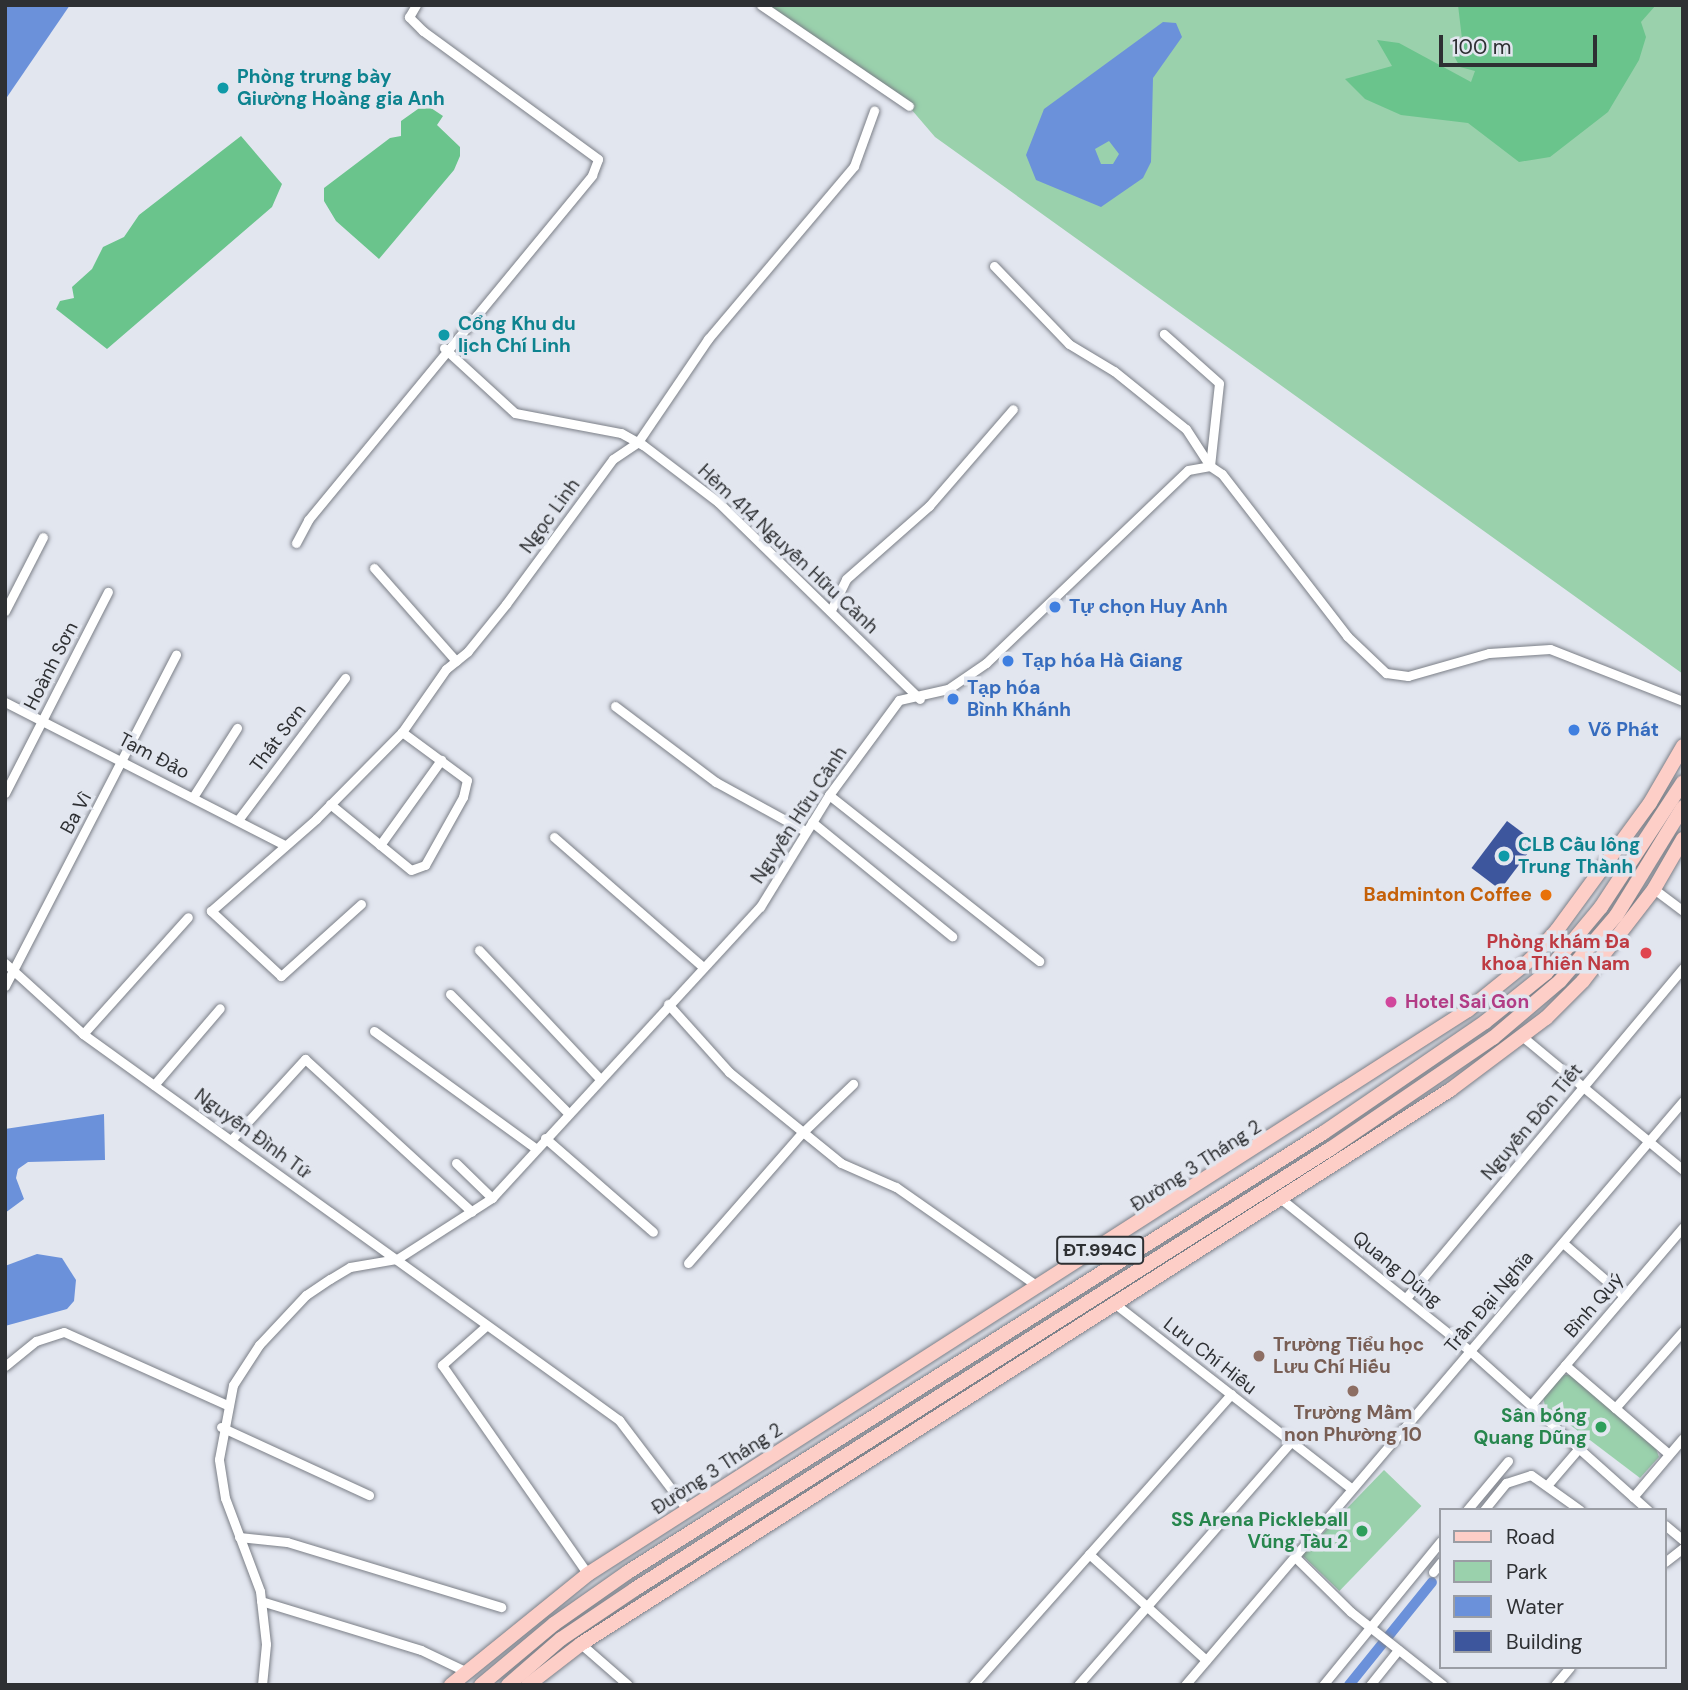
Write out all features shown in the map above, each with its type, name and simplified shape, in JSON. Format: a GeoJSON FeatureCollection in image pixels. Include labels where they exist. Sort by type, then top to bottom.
{"type":"FeatureCollection","features":[{"type":"Feature","properties":{"kind":"main road","name":"Đường 3 Tháng 2"},"geometry":{"type":"LineString","coordinates":[[451,1685],[588,1574],[1431,1038],[1509,978],[1553,935],[1650,803],[1683,746]]}},
{"type":"Feature","properties":{"kind":"main road","name":"Đường 3 Tháng 2"},"geometry":{"type":"LineString","coordinates":[[481,1685],[554,1624],[628,1572],[1323,1133],[1485,1022],[1546,973],[1601,906],[1683,782]]}},
{"type":"Feature","properties":{"kind":"main road","name":"ĐT.994C"},"geometry":{"type":"LineString","coordinates":[[528,1685],[581,1644],[1062,1338],[1109,1298],[1493,1038],[1560,981],[1616,916],[1683,807]]}},
{"type":"Feature","properties":{"kind":"main road","name":"ĐT.994C"},"geometry":{"type":"LineString","coordinates":[[508,1685],[561,1639],[635,1589],[1055,1323],[1109,1298],[1378,1140],[1523,1037],[1604,958],[1654,888],[1683,839]]}},
{"type":"Feature","properties":{"kind":"main road"},"geometry":{"type":"LineString","coordinates":[[1553,935],[1568,946]]}},
{"type":"Feature","properties":{"kind":"main road"},"geometry":{"type":"LineString","coordinates":[[1072,1268],[1083,1284]]}},
{"type":"Feature","properties":{"kind":"main road"},"geometry":{"type":"LineString","coordinates":[[1055,1323],[1062,1338]]}},
{"type":"Feature","properties":{"kind":"street"},"geometry":{"type":"LineString","coordinates":[[296,543],[308,520],[540,233],[593,175],[598,159],[423,31],[409,17],[416,5]]}},
{"type":"Feature","properties":{"kind":"street"},"geometry":{"type":"LineString","coordinates":[[761,5],[909,106]]}},
{"type":"Feature","properties":{"kind":"street","name":"Ngọc Linh"},"geometry":{"type":"LineString","coordinates":[[361,904],[281,976],[212,911],[330,804],[402,732],[456,661],[514,593],[613,458],[638,442],[708,339],[854,166],[874,111]]}},
{"type":"Feature","properties":{"kind":"street"},"geometry":{"type":"LineString","coordinates":[[994,266],[1069,344],[1114,371],[1186,429],[1210,466],[1222,474],[1347,636],[1386,673],[1408,676],[1489,653],[1550,649],[1683,701]]}},
{"type":"Feature","properties":{"kind":"street"},"geometry":{"type":"LineString","coordinates":[[1164,334],[1219,383],[1210,466]]}},
{"type":"Feature","properties":{"kind":"street","name":"Hẻm 414 Nguyễn Hữu Cảnh"},"geometry":{"type":"LineString","coordinates":[[448,349],[515,413],[621,433],[638,442],[718,502],[919,699]]}},
{"type":"Feature","properties":{"kind":"street"},"geometry":{"type":"LineString","coordinates":[[831,610],[846,579],[929,506],[1013,410]]}},
{"type":"Feature","properties":{"kind":"street","name":"Nguyễn Hữu Cảnh"},"geometry":{"type":"LineString","coordinates":[[262,1685],[266,1644],[261,1601],[225,1498],[220,1427],[233,1385],[259,1345],[306,1295],[350,1267],[397,1259],[492,1198],[760,907],[829,795],[899,700],[919,699],[948,689],[986,663],[1170,484],[1188,470],[1210,466]]}},
{"type":"Feature","properties":{"kind":"street"},"geometry":{"type":"LineString","coordinates":[[5,611],[43,537]]}},
{"type":"Feature","properties":{"kind":"street"},"geometry":{"type":"LineString","coordinates":[[374,568],[456,661]]}},
{"type":"Feature","properties":{"kind":"street","name":"Hoành Sơn"},"geometry":{"type":"LineString","coordinates":[[5,793],[107,592]]}},
{"type":"Feature","properties":{"kind":"street","name":"Ba Vì"},"geometry":{"type":"LineString","coordinates":[[5,986],[176,655]]}},
{"type":"Feature","properties":{"kind":"street","name":"Thất Sơn"},"geometry":{"type":"LineString","coordinates":[[238,820],[345,678]]}},
{"type":"Feature","properties":{"kind":"street","name":"Tam Đảo"},"geometry":{"type":"LineString","coordinates":[[5,702],[123,760],[284,845]]}},
{"type":"Feature","properties":{"kind":"street"},"geometry":{"type":"LineString","coordinates":[[615,706],[716,782],[805,831]]}},
{"type":"Feature","properties":{"kind":"street"},"geometry":{"type":"LineString","coordinates":[[193,797],[237,728]]}},
{"type":"Feature","properties":{"kind":"street"},"geometry":{"type":"LineString","coordinates":[[330,804],[411,870],[425,865],[463,797],[467,779],[402,732]]}},
{"type":"Feature","properties":{"kind":"street"},"geometry":{"type":"LineString","coordinates":[[380,845],[441,760]]}},
{"type":"Feature","properties":{"kind":"street"},"geometry":{"type":"LineString","coordinates":[[829,795],[1039,961]]}},
{"type":"Feature","properties":{"kind":"street"},"geometry":{"type":"LineString","coordinates":[[812,822],[952,936]]}},
{"type":"Feature","properties":{"kind":"street"},"geometry":{"type":"LineString","coordinates":[[554,836],[703,967]]}},
{"type":"Feature","properties":{"kind":"street"},"geometry":{"type":"LineString","coordinates":[[1654,888],[1683,911]]}},
{"type":"Feature","properties":{"kind":"street"},"geometry":{"type":"LineString","coordinates":[[83,1034],[188,917]]}},
{"type":"Feature","properties":{"kind":"street"},"geometry":{"type":"LineString","coordinates":[[479,950],[600,1079]]}},
{"type":"Feature","properties":{"kind":"street","name":"Nguyễn Đình Tứ"},"geometry":{"type":"LineString","coordinates":[[5,962],[83,1034],[619,1420],[688,1511]]}},
{"type":"Feature","properties":{"kind":"street","name":"Nguyễn Đôn Tiết"},"geometry":{"type":"LineString","coordinates":[[1406,1298],[1683,968]]}},
{"type":"Feature","properties":{"kind":"street"},"geometry":{"type":"LineString","coordinates":[[450,994],[568,1113]]}},
{"type":"Feature","properties":{"kind":"street"},"geometry":{"type":"LineString","coordinates":[[668,1004],[729,1072],[841,1163],[896,1188],[1031,1277],[1040,1289]]}},
{"type":"Feature","properties":{"kind":"street"},"geometry":{"type":"LineString","coordinates":[[154,1085],[220,1008]]}},
{"type":"Feature","properties":{"kind":"street"},"geometry":{"type":"LineString","coordinates":[[374,1031],[535,1149]]}},
{"type":"Feature","properties":{"kind":"street"},"geometry":{"type":"LineString","coordinates":[[1523,1037],[1683,1170]]}},
{"type":"Feature","properties":{"kind":"street"},"geometry":{"type":"LineString","coordinates":[[231,1140],[305,1059],[472,1212]]}},
{"type":"Feature","properties":{"kind":"street"},"geometry":{"type":"LineString","coordinates":[[688,1263],[802,1133],[853,1084]]}},
{"type":"Feature","properties":{"kind":"street","name":"Trần Đại Nghĩa"},"geometry":{"type":"LineString","coordinates":[[1185,1685],[1683,1101]]}},
{"type":"Feature","properties":{"kind":"street"},"geometry":{"type":"LineString","coordinates":[[545,1138],[653,1232]]}},
{"type":"Feature","properties":{"kind":"street"},"geometry":{"type":"LineString","coordinates":[[456,1163],[492,1198]]}},
{"type":"Feature","properties":{"kind":"street","name":"Quang Dũng"},"geometry":{"type":"LineString","coordinates":[[1280,1198],[1471,1351],[1646,1508]]}},
{"type":"Feature","properties":{"kind":"street","name":"Bình Quý"},"geometry":{"type":"LineString","coordinates":[[1531,1405],[1683,1227]]}},
{"type":"Feature","properties":{"kind":"street"},"geometry":{"type":"LineString","coordinates":[[1563,1243],[1624,1296]]}},
{"type":"Feature","properties":{"kind":"street","name":"Lưu Chí Hiếu"},"geometry":{"type":"LineString","coordinates":[[1109,1298],[1351,1488]]}},
{"type":"Feature","properties":{"kind":"street"},"geometry":{"type":"LineString","coordinates":[[486,1326],[442,1365],[588,1574]]}},
{"type":"Feature","properties":{"kind":"street"},"geometry":{"type":"LineString","coordinates":[[1615,1408],[1683,1331]]}},
{"type":"Feature","properties":{"kind":"street"},"geometry":{"type":"LineString","coordinates":[[5,1366],[36,1341],[64,1332],[227,1405]]}},
{"type":"Feature","properties":{"kind":"street"},"geometry":{"type":"LineString","coordinates":[[1565,1365],[1669,1454]]}},
{"type":"Feature","properties":{"kind":"street"},"geometry":{"type":"LineString","coordinates":[[973,1685],[1231,1394]]}},
{"type":"Feature","properties":{"kind":"street"},"geometry":{"type":"LineString","coordinates":[[220,1427],[369,1495]]}},
{"type":"Feature","properties":{"kind":"street"},"geometry":{"type":"LineString","coordinates":[[1633,1497],[1683,1438]]}},
{"type":"Feature","properties":{"kind":"street"},"geometry":{"type":"LineString","coordinates":[[1078,1685],[1291,1442]]}},
{"type":"Feature","properties":{"kind":"street"},"geometry":{"type":"LineString","coordinates":[[1549,1483],[1579,1448]]}},
{"type":"Feature","properties":{"kind":"street"},"geometry":{"type":"LineString","coordinates":[[1469,1508],[1508,1461]]}},
{"type":"Feature","properties":{"kind":"street"},"geometry":{"type":"LineString","coordinates":[[1486,1508],[1518,1477],[1531,1475],[1549,1483],[1578,1508]]}},
{"type":"Feature","properties":{"kind":"street"},"geometry":{"type":"LineString","coordinates":[[1667,1527],[1683,1540]]}},
{"type":"Feature","properties":{"kind":"street"},"geometry":{"type":"LineString","coordinates":[[239,1537],[287,1542],[500,1606]]}},
{"type":"Feature","properties":{"kind":"street"},"geometry":{"type":"LineString","coordinates":[[1323,1685],[1373,1631],[1440,1542]]}},
{"type":"Feature","properties":{"kind":"street"},"geometry":{"type":"LineString","coordinates":[[1667,1561],[1683,1549]]}},
{"type":"Feature","properties":{"kind":"street"},"geometry":{"type":"LineString","coordinates":[[1089,1554],[1206,1660]]}},
{"type":"Feature","properties":{"kind":"street"},"geometry":{"type":"LineString","coordinates":[[1295,1557],[1373,1631],[1443,1685]]}},
{"type":"Feature","properties":{"kind":"street"},"geometry":{"type":"LineString","coordinates":[[1433,1572],[1440,1563]]}},
{"type":"Feature","properties":{"kind":"street"},"geometry":{"type":"LineString","coordinates":[[261,1601],[421,1650],[465,1671]]}},
{"type":"Feature","properties":{"kind":"street"},"geometry":{"type":"LineString","coordinates":[[581,1644],[628,1685]]}},
{"type":"Feature","properties":{"kind":"street"},"geometry":{"type":"LineString","coordinates":[[1370,1685],[1396,1649]]}},
{"type":"Feature","properties":{"kind":"street"},"geometry":{"type":"LineString","coordinates":[[1555,1685],[1568,1669]]}},
{"type":"Feature","properties":{"kind":"green space"},"geometry":{"type":"Polygon","coordinates":[[[765,5],[1683,5],[1683,674],[935,137],[911,109],[765,5]]]}},
{"type":"Feature","properties":{"kind":"green space"},"geometry":{"type":"Polygon","coordinates":[[[1458,5],[1656,5],[1641,22],[1646,37],[1639,60],[1608,112],[1550,157],[1519,162],[1468,123],[1401,115],[1365,99],[1345,79],[1392,66],[1377,40],[1399,43],[1471,82],[1475,71],[1460,67],[1454,56],[1462,39],[1458,5]]]}},
{"type":"Feature","properties":{"kind":"green space"},"geometry":{"type":"Polygon","coordinates":[[[425,104],[443,116],[437,125],[460,147],[460,156],[454,170],[379,259],[336,221],[324,201],[324,188],[390,138],[401,136],[401,121],[425,104]]]}},
{"type":"Feature","properties":{"kind":"green space"},"geometry":{"type":"Polygon","coordinates":[[[241,136],[282,184],[272,207],[107,349],[56,309],[60,301],[74,298],[72,287],[92,269],[103,247],[124,237],[139,215],[241,136]]]}},
{"type":"Feature","properties":{"kind":"green space"},"geometry":{"type":"Polygon","coordinates":[[[1561,1375],[1571,1375],[1656,1449],[1659,1457],[1640,1478],[1545,1406],[1543,1397],[1561,1375]]]}},
{"type":"Feature","properties":{"kind":"green space","name":"SS Arena Pickleball Vũng Tàu 2"},"geometry":{"type":"Polygon","coordinates":[[[1384,1470],[1421,1506],[1339,1591],[1302,1555],[1384,1470]]]}},
{"type":"Feature","properties":{"kind":"water"},"geometry":{"type":"Polygon","coordinates":[[[5,5],[70,5],[5,100],[5,5]]]}},
{"type":"Feature","properties":{"kind":"water"},"geometry":{"type":"Polygon","coordinates":[[[1163,22],[1176,23],[1182,37],[1153,78],[1151,162],[1143,178],[1101,207],[1036,180],[1026,155],[1044,109],[1163,22]],[[1109,141],[1095,149],[1101,164],[1113,164],[1119,154],[1109,141]]]}},
{"type":"Feature","properties":{"kind":"water"},"geometry":{"type":"Polygon","coordinates":[[[104,1114],[105,1160],[28,1162],[18,1169],[16,1178],[24,1199],[5,1213],[5,1129],[104,1114]]]}},
{"type":"Feature","properties":{"kind":"water"},"geometry":{"type":"Polygon","coordinates":[[[37,1254],[62,1258],[76,1280],[74,1301],[67,1309],[5,1326],[5,1266],[37,1254]]]}},
{"type":"Feature","properties":{"kind":"building","name":"CLB Cầu lông Trung Thành"},"geometry":{"type":"Polygon","coordinates":[[[1507,821],[1536,843],[1500,890],[1471,868],[1507,821]]]}},
{"type":"Feature","properties":{"kind":"waterway"},"geometry":{"type":"LineString","coordinates":[[1349,1685],[1432,1582]]}},
{"type":"Feature","properties":{"kind":"place","name":"Phòng trưng bày Giường Hoàng gia Anh"},"geometry":{"type":"Point","coordinates":[223,88]}},
{"type":"Feature","properties":{"kind":"place","name":"Cổng Khu du lịch Chí Linh"},"geometry":{"type":"Point","coordinates":[444,335]}},
{"type":"Feature","properties":{"kind":"place","name":"Tự chọn Huy Anh"},"geometry":{"type":"Point","coordinates":[1055,607]}},
{"type":"Feature","properties":{"kind":"place","name":"Tạp hóa Hà Giang"},"geometry":{"type":"Point","coordinates":[1008,661]}},
{"type":"Feature","properties":{"kind":"place","name":"Tạp hóa Bình Khánh"},"geometry":{"type":"Point","coordinates":[953,699]}},
{"type":"Feature","properties":{"kind":"place","name":"Võ Phát"},"geometry":{"type":"Point","coordinates":[1574,730]}},
{"type":"Feature","properties":{"kind":"place","name":"CLB Cầu lông Trung Thành"},"geometry":{"type":"Point","coordinates":[1504,856]}},
{"type":"Feature","properties":{"kind":"place","name":"Badminton Coffee"},"geometry":{"type":"Point","coordinates":[1546,895]}},
{"type":"Feature","properties":{"kind":"place","name":"Phòng khám Đa khoa Thiên Nam"},"geometry":{"type":"Point","coordinates":[1646,953]}},
{"type":"Feature","properties":{"kind":"place","name":"Hotel Sai Gon"},"geometry":{"type":"Point","coordinates":[1391,1002]}},
{"type":"Feature","properties":{"kind":"place","name":"Trường Tiểu học Lưu Chí Hiếu"},"geometry":{"type":"Point","coordinates":[1259,1356]}},
{"type":"Feature","properties":{"kind":"place","name":"Trường Mầm non Phường 10"},"geometry":{"type":"Point","coordinates":[1353,1391]}},
{"type":"Feature","properties":{"kind":"place","name":"Sân bóng Quang Dũng"},"geometry":{"type":"Point","coordinates":[1601,1427]}},
{"type":"Feature","properties":{"kind":"place","name":"SS Arena Pickleball Vũng Tàu 2"},"geometry":{"type":"Point","coordinates":[1362,1531]}}]}
